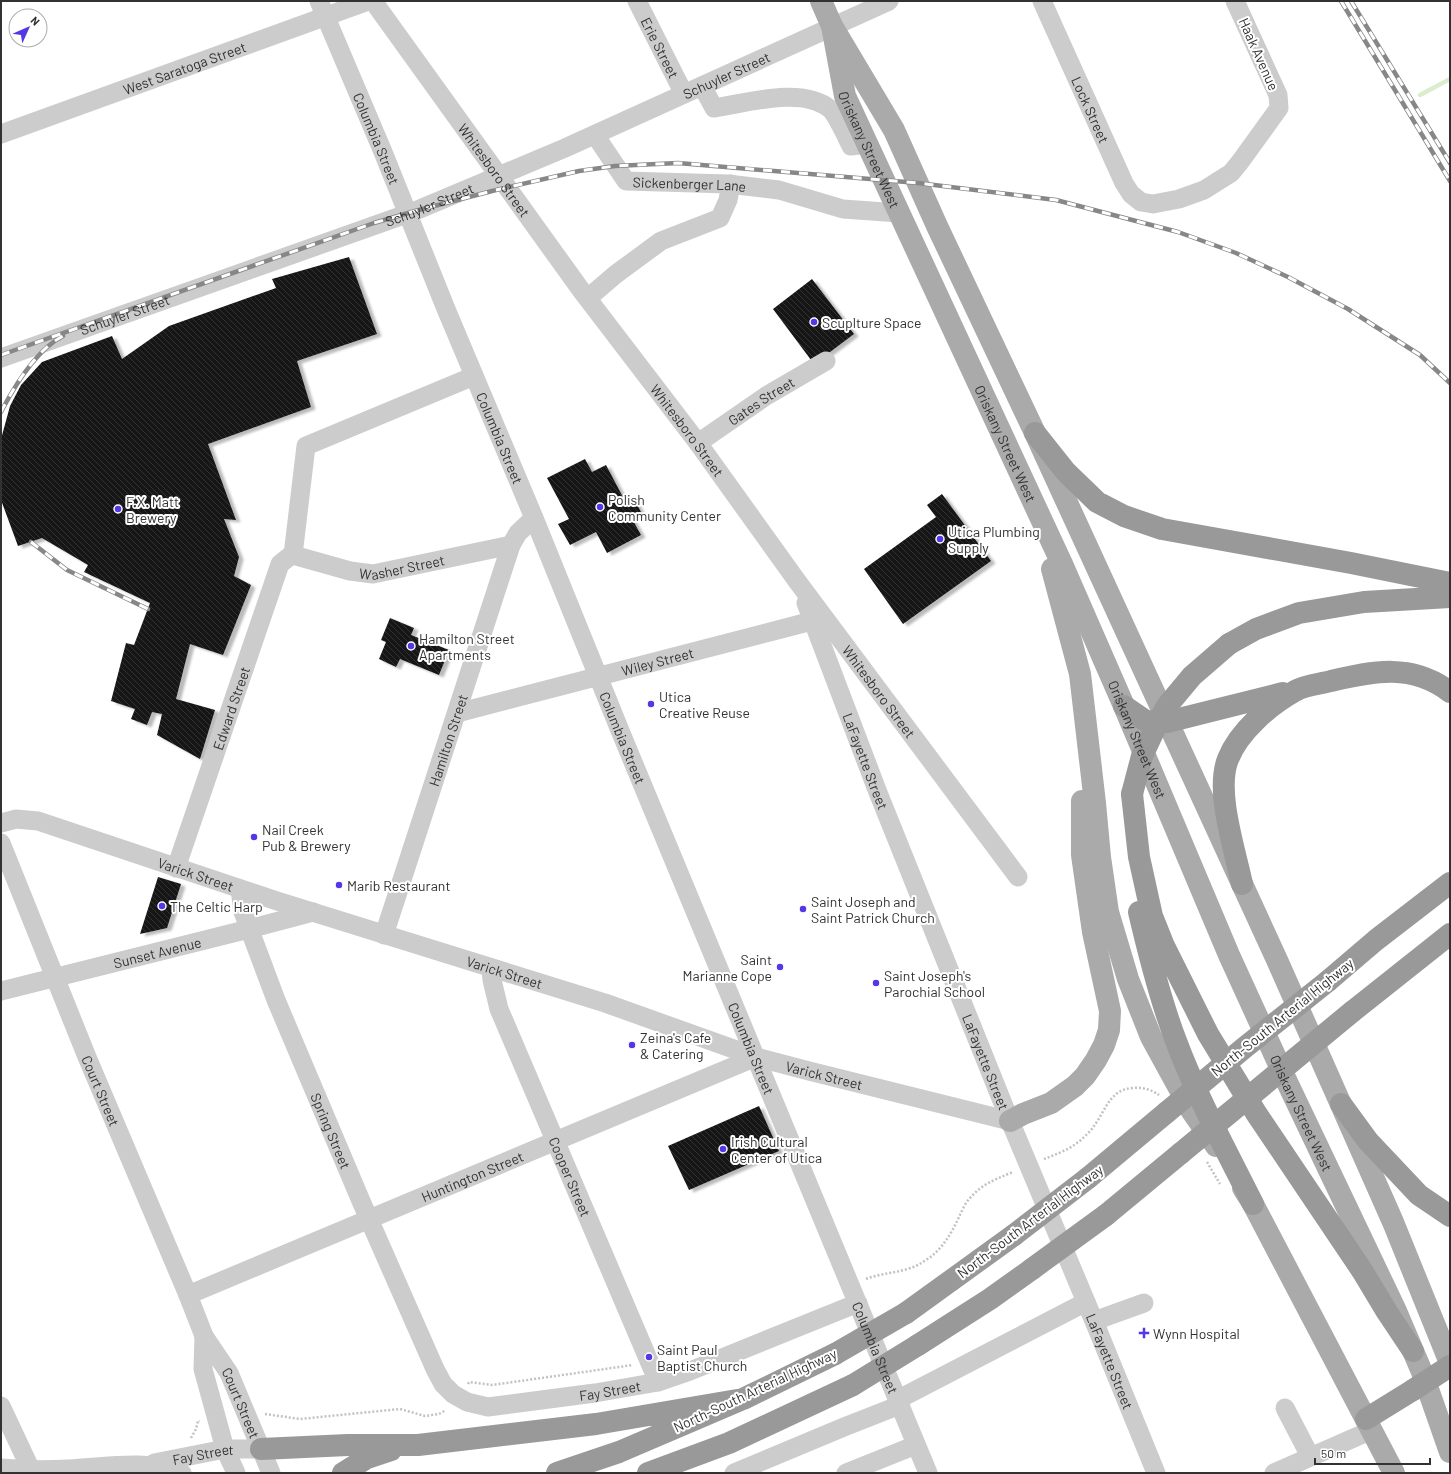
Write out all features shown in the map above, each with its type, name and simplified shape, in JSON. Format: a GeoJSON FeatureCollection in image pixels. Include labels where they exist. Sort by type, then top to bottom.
{"type":"FeatureCollection","features":[{"type":"Feature","properties":{"kind":"highway"},"geometry":{"type":"LineString","coordinates":[[1036,433],[1071,477],[1098,502],[1124,516],[1162,529],[1450,583]]}},
{"type":"Feature","properties":{"kind":"highway"},"geometry":{"type":"LineString","coordinates":[[1253,1204],[1208,1113],[1176,1041],[1147,948],[1131,874],[1127,844],[1128,819],[1132,794],[1142,756],[1167,706],[1192,676],[1229,644],[1256,629],[1299,614],[1364,602],[1450,597]]}},
{"type":"Feature","properties":{"kind":"highway"},"geometry":{"type":"LineString","coordinates":[[1124,706],[1146,721],[1168,722],[1358,675],[1378,672],[1400,672],[1422,677],[1450,692]]}},
{"type":"Feature","properties":{"kind":"highway"},"geometry":{"type":"LineString","coordinates":[[1242,884],[1226,809],[1223,783],[1228,760],[1236,743],[1266,710],[1297,690]]}},
{"type":"Feature","properties":{"kind":"highway"},"geometry":{"type":"LineString","coordinates":[[1132,794],[1139,857],[1152,916],[1164,946],[1208,1034],[1256,1113],[1413,1351]]}},
{"type":"Feature","properties":{"kind":"highway","name":"North-South Arterial Highway"},"geometry":{"type":"LineString","coordinates":[[557,1473],[619,1452],[743,1399],[835,1354],[906,1313],[1014,1235],[1088,1178],[1163,1104],[1244,1048],[1328,981],[1446,883]]}},
{"type":"Feature","properties":{"kind":"highway"},"geometry":{"type":"LineString","coordinates":[[648,1473],[729,1443],[853,1385],[990,1299],[1106,1215],[1353,1011],[1450,934]]}},
{"type":"Feature","properties":{"kind":"highway"},"geometry":{"type":"LineString","coordinates":[[1414,962],[1450,941]]}},
{"type":"Feature","properties":{"kind":"highway"},"geometry":{"type":"LineString","coordinates":[[1341,1104],[1368,1141],[1419,1195],[1450,1216]]}},
{"type":"Feature","properties":{"kind":"highway"},"geometry":{"type":"LineString","coordinates":[[1369,1424],[1416,1396],[1450,1366]]}},
{"type":"Feature","properties":{"kind":"highway"},"geometry":{"type":"LineString","coordinates":[[1416,1396],[1450,1384]]}},
{"type":"Feature","properties":{"kind":"highway"},"geometry":{"type":"LineString","coordinates":[[343,1473],[367,1458],[391,1450],[418,1445],[596,1424],[743,1399]]}},
{"type":"Feature","properties":{"kind":"highway"},"geometry":{"type":"LineString","coordinates":[[261,1449],[348,1445],[418,1445]]}},
{"type":"Feature","properties":{"kind":"main road","name":"Oriskany Street West"},"geometry":{"type":"LineString","coordinates":[[821,1],[832,26],[894,130],[937,226],[1036,433],[1317,1050],[1393,1222],[1450,1363]]}},
{"type":"Feature","properties":{"kind":"main road","name":"Oriskany Street West"},"geometry":{"type":"LineString","coordinates":[[832,26],[846,96],[859,145],[899,213],[1034,504],[1124,706],[1229,955],[1413,1351],[1450,1452]]}},
{"type":"Feature","properties":{"kind":"main road"},"geometry":{"type":"LineString","coordinates":[[1034,504],[1080,674],[1091,762],[1100,857],[1108,912],[1128,979],[1151,1037],[1188,1104],[1253,1204],[1394,1473]]}},
{"type":"Feature","properties":{"kind":"main road"},"geometry":{"type":"LineString","coordinates":[[1010,1121],[1051,1103],[1075,1086],[1085,1076],[1096,1060],[1104,1045],[1109,1030],[1110,1010],[1093,932],[1082,855],[1082,799],[1091,762]]}},
{"type":"Feature","properties":{"kind":"street","name":"West Saratoga Street"},"geometry":{"type":"LineString","coordinates":[[1,134],[323,9],[368,1]]}},
{"type":"Feature","properties":{"kind":"street","name":"Whitesboro Street"},"geometry":{"type":"LineString","coordinates":[[373,1],[588,298],[698,444],[797,581],[1018,876]]}},
{"type":"Feature","properties":{"kind":"street","name":"Erie Street"},"geometry":{"type":"LineString","coordinates":[[637,1],[684,94]]}},
{"type":"Feature","properties":{"kind":"street","name":"Schuyler Street"},"geometry":{"type":"LineString","coordinates":[[1,358],[407,214],[595,135],[889,1]]}},
{"type":"Feature","properties":{"kind":"street","name":"Lock Street"},"geometry":{"type":"LineString","coordinates":[[1042,1],[1124,183],[1130,194],[1141,202],[1153,204],[1178,199],[1204,190],[1231,173],[1279,108]]}},
{"type":"Feature","properties":{"kind":"street","name":"Haak Avenue"},"geometry":{"type":"LineString","coordinates":[[1236,1],[1278,95],[1279,108]]}},
{"type":"Feature","properties":{"kind":"street","name":"Columbia Street"},"geometry":{"type":"LineString","coordinates":[[323,9],[928,1473]]}},
{"type":"Feature","properties":{"kind":"street"},"geometry":{"type":"LineString","coordinates":[[702,86],[714,108],[794,96],[816,100],[831,110],[859,145]]}},
{"type":"Feature","properties":{"kind":"street","name":"Sickenberger Lane"},"geometry":{"type":"LineString","coordinates":[[595,135],[626,181],[730,184],[779,190],[843,209],[899,213]]}},
{"type":"Feature","properties":{"kind":"street"},"geometry":{"type":"LineString","coordinates":[[588,298],[616,274],[661,241],[720,218],[728,200],[730,184]]}},
{"type":"Feature","properties":{"kind":"street","name":"Gates Street"},"geometry":{"type":"LineString","coordinates":[[698,444],[766,396],[826,361]]}},
{"type":"Feature","properties":{"kind":"street"},"geometry":{"type":"LineString","coordinates":[[293,555],[306,446],[474,376]]}},
{"type":"Feature","properties":{"kind":"street","name":"Hamilton Street"},"geometry":{"type":"LineString","coordinates":[[384,935],[511,545],[518,533],[534,518]]}},
{"type":"Feature","properties":{"kind":"street","name":"Washer Street"},"geometry":{"type":"LineString","coordinates":[[293,555],[350,572],[373,574],[511,545]]}},
{"type":"Feature","properties":{"kind":"street","name":"Edward Street"},"geometry":{"type":"LineString","coordinates":[[176,868],[280,564],[293,555]]}},
{"type":"Feature","properties":{"kind":"street","name":"LaFayette Street"},"geometry":{"type":"LineString","coordinates":[[797,581],[877,790],[1010,1121],[1156,1473]]}},
{"type":"Feature","properties":{"kind":"street","name":"Wiley Street"},"geometry":{"type":"LineString","coordinates":[[457,713],[812,621]]}},
{"type":"Feature","properties":{"kind":"street","name":"Varick Street"},"geometry":{"type":"LineString","coordinates":[[1,823],[16,819],[38,821],[240,889],[605,1003],[756,1057],[1010,1121]]}},
{"type":"Feature","properties":{"kind":"street","name":"Court Street"},"geometry":{"type":"LineString","coordinates":[[3,852],[87,1057],[188,1294],[204,1336],[229,1373],[271,1473]]}},
{"type":"Feature","properties":{"kind":"street","name":"Spring Street"},"geometry":{"type":"LineString","coordinates":[[240,889],[243,912],[276,1000],[368,1218],[435,1369]]}},
{"type":"Feature","properties":{"kind":"street","name":"Sunset Avenue"},"geometry":{"type":"LineString","coordinates":[[1,991],[249,930],[313,912]]}},
{"type":"Feature","properties":{"kind":"street","name":"Cooper Street"},"geometry":{"type":"LineString","coordinates":[[491,968],[492,980],[499,1009],[658,1382]]}},
{"type":"Feature","properties":{"kind":"street","name":"Huntington Street"},"geometry":{"type":"LineString","coordinates":[[188,1294],[756,1057]]}},
{"type":"Feature","properties":{"kind":"street"},"geometry":{"type":"LineString","coordinates":[[734,1473],[898,1403],[1086,1302]]}},
{"type":"Feature","properties":{"kind":"street"},"geometry":{"type":"LineString","coordinates":[[1094,1321],[1144,1303]]}},
{"type":"Feature","properties":{"kind":"street","name":"Fay Street"},"geometry":{"type":"LineString","coordinates":[[435,1369],[443,1384],[453,1394],[466,1402],[488,1407],[595,1393],[658,1382],[858,1304]]}},
{"type":"Feature","properties":{"kind":"street","name":"Court Street"},"geometry":{"type":"LineString","coordinates":[[204,1336],[203,1369],[226,1449],[236,1473]]}},
{"type":"Feature","properties":{"kind":"street"},"geometry":{"type":"LineString","coordinates":[[1,1406],[31,1470]]}},
{"type":"Feature","properties":{"kind":"street"},"geometry":{"type":"LineString","coordinates":[[1285,1408],[1315,1454]]}},
{"type":"Feature","properties":{"kind":"street"},"geometry":{"type":"LineString","coordinates":[[1274,1473],[1315,1454],[1369,1424]]}},
{"type":"Feature","properties":{"kind":"street"},"geometry":{"type":"LineString","coordinates":[[846,1473],[916,1444]]}},
{"type":"Feature","properties":{"kind":"street","name":"Fay Street"},"geometry":{"type":"LineString","coordinates":[[1,1468],[31,1470],[146,1465],[226,1449],[261,1449]]}},
{"type":"Feature","properties":{"kind":"street","name":"Fay Street"},"geometry":{"type":"LineString","coordinates":[[146,1465],[182,1473]]}},
{"type":"Feature","properties":{"kind":"path"},"geometry":{"type":"LineString","coordinates":[[850,1286],[876,1275],[904,1271],[926,1261],[942,1247],[968,1200],[984,1185],[1066,1150],[1080,1141],[1094,1126],[1112,1097],[1125,1088],[1140,1087],[1155,1092],[1163,1104]]}},
{"type":"Feature","properties":{"kind":"path"},"geometry":{"type":"LineString","coordinates":[[1205,1159],[1224,1190]]}},
{"type":"Feature","properties":{"kind":"path"},"geometry":{"type":"LineString","coordinates":[[269,1414],[300,1419],[400,1408],[425,1416],[439,1414],[455,1405],[469,1382],[492,1385],[649,1363]]}},
{"type":"Feature","properties":{"kind":"path"},"geometry":{"type":"LineString","coordinates":[[187,1440],[191,1438],[198,1421]]}},
{"type":"Feature","properties":{"kind":"building","name":"F.X. Matt Brewery"},"geometry":{"type":"Polygon","coordinates":[[[349,257],[377,334],[297,361],[311,407],[208,444],[236,520],[224,519],[239,557],[234,576],[251,585],[223,655],[190,644],[176,699],[215,710],[200,759],[157,735],[162,714],[152,712],[147,725],[131,719],[135,709],[111,701],[126,643],[134,645],[150,603],[84,572],[88,565],[42,538],[18,546],[1,500],[1,439],[10,406],[21,385],[42,362],[112,336],[122,359],[169,326],[276,288],[272,279],[349,257]]]}},
{"type":"Feature","properties":{"kind":"building","name":"Scuplture Space"},"geometry":{"type":"Polygon","coordinates":[[[812,279],[854,334],[814,364],[773,309],[812,279]]]}},
{"type":"Feature","properties":{"kind":"building","name":"Polish Community Center"},"geometry":{"type":"Polygon","coordinates":[[[585,459],[592,472],[606,465],[625,501],[633,497],[641,512],[631,517],[641,535],[607,553],[596,532],[570,545],[558,524],[569,519],[547,478],[585,459]]]}},
{"type":"Feature","properties":{"kind":"building","name":"Utica Plumbing Supply"},"geometry":{"type":"Polygon","coordinates":[[[942,494],[991,561],[903,624],[864,569],[936,517],[927,505],[942,494]]]}},
{"type":"Feature","properties":{"kind":"building","name":"Hamilton Street Apartments"},"geometry":{"type":"Polygon","coordinates":[[[390,618],[414,628],[411,635],[449,650],[439,675],[400,659],[396,667],[379,659],[386,642],[381,640],[390,618]]]}},
{"type":"Feature","properties":{"kind":"building","name":"The Celtic Harp"},"geometry":{"type":"Polygon","coordinates":[[[158,877],[181,884],[167,928],[140,934],[158,877]]]}},
{"type":"Feature","properties":{"kind":"building","name":"Irish Cultural Center of Utica"},"geometry":{"type":"Polygon","coordinates":[[[759,1106],[779,1151],[689,1190],[668,1146],[759,1106]]]}},
{"type":"Feature","properties":{"kind":"waterway"},"geometry":{"type":"LineString","coordinates":[[1420,95],[1450,79]]}},
{"type":"Feature","properties":{"kind":"railway"},"geometry":{"type":"LineString","coordinates":[[1341,1],[1450,181]]}},
{"type":"Feature","properties":{"kind":"railway"},"geometry":{"type":"LineString","coordinates":[[1351,1],[1450,163]]}},
{"type":"Feature","properties":{"kind":"railway"},"geometry":{"type":"LineString","coordinates":[[1,355],[374,223],[415,211],[496,190],[579,171],[615,166],[678,163],[918,183],[1056,200],[1178,232],[1236,253],[1288,277],[1348,309],[1420,355],[1450,383]]}},
{"type":"Feature","properties":{"kind":"railway"},"geometry":{"type":"LineString","coordinates":[[1,412],[27,369],[35,359],[53,342],[63,336]]}},
{"type":"Feature","properties":{"kind":"railway"},"geometry":{"type":"LineString","coordinates":[[31,542],[67,570],[148,609]]}},
{"type":"Feature","properties":{"kind":"place","name":"Scuplture Space"},"geometry":{"type":"Point","coordinates":[814,322]}},
{"type":"Feature","properties":{"kind":"place","name":"Polish Community Center"},"geometry":{"type":"Point","coordinates":[600,507]}},
{"type":"Feature","properties":{"kind":"place","name":"F.X. Matt Brewery"},"geometry":{"type":"Point","coordinates":[118,509]}},
{"type":"Feature","properties":{"kind":"place","name":"Utica Plumbing Supply"},"geometry":{"type":"Point","coordinates":[940,539]}},
{"type":"Feature","properties":{"kind":"place","name":"Hamilton Street Apartments"},"geometry":{"type":"Point","coordinates":[411,646]}},
{"type":"Feature","properties":{"kind":"place","name":"Utica Creative Reuse"},"geometry":{"type":"Point","coordinates":[651,704]}},
{"type":"Feature","properties":{"kind":"place","name":"Nail Creek Pub & Brewery"},"geometry":{"type":"Point","coordinates":[254,837]}},
{"type":"Feature","properties":{"kind":"place","name":"Marib Restaurant"},"geometry":{"type":"Point","coordinates":[339,885]}},
{"type":"Feature","properties":{"kind":"place","name":"The Celtic Harp"},"geometry":{"type":"Point","coordinates":[162,906]}},
{"type":"Feature","properties":{"kind":"place","name":"Saint Joseph and Saint Patrick Church"},"geometry":{"type":"Point","coordinates":[803,909]}},
{"type":"Feature","properties":{"kind":"place","name":"Saint Marianne Cope"},"geometry":{"type":"Point","coordinates":[780,967]}},
{"type":"Feature","properties":{"kind":"place","name":"Saint Joseph's Parochial School"},"geometry":{"type":"Point","coordinates":[876,983]}},
{"type":"Feature","properties":{"kind":"place","name":"Zeina's Cafe & Catering"},"geometry":{"type":"Point","coordinates":[632,1045]}},
{"type":"Feature","properties":{"kind":"place","name":"Irish Cultural Center of Utica"},"geometry":{"type":"Point","coordinates":[723,1149]}},
{"type":"Feature","properties":{"kind":"place","name":"Wynn Hospital"},"geometry":{"type":"Point","coordinates":[1144,1333]}},
{"type":"Feature","properties":{"kind":"place","name":"Saint Paul Baptist Church"},"geometry":{"type":"Point","coordinates":[649,1357]}}]}
